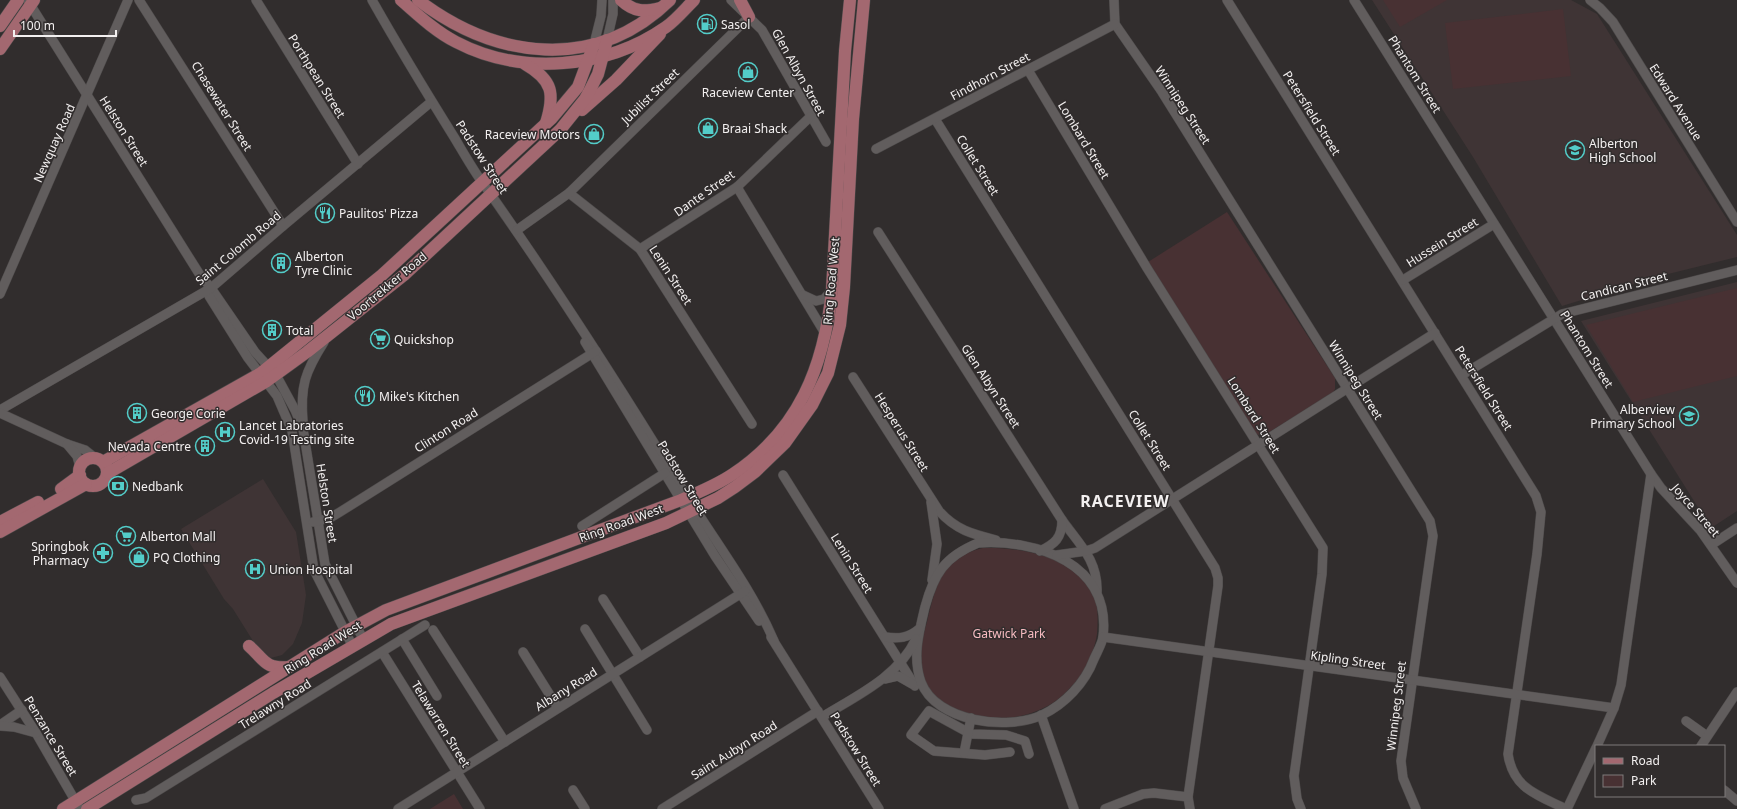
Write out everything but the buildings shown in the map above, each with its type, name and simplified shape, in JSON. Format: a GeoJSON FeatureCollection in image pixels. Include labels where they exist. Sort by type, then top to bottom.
{"type":"FeatureCollection","features":[{"type":"Feature","properties":{"kind":"main road"},"geometry":{"type":"LineString","coordinates":[[0,26],[18,0]]}},
{"type":"Feature","properties":{"kind":"main road"},"geometry":{"type":"LineString","coordinates":[[401,0],[427,22],[456,42],[484,54],[523,62],[562,64],[603,56],[633,45],[667,27]]}},
{"type":"Feature","properties":{"kind":"main road"},"geometry":{"type":"LineString","coordinates":[[418,0],[460,28],[503,44],[541,50],[563,50],[607,40],[641,23],[666,4]]}},
{"type":"Feature","properties":{"kind":"main road"},"geometry":{"type":"LineString","coordinates":[[621,0],[632,9],[644,11],[666,4]]}},
{"type":"Feature","properties":{"kind":"main road"},"geometry":{"type":"LineString","coordinates":[[560,130],[616,80],[694,0]]}},
{"type":"Feature","properties":{"kind":"main road"},"geometry":{"type":"LineString","coordinates":[[740,0],[749,17]]}},
{"type":"Feature","properties":{"kind":"main road","name":"Ring Road West"},"geometry":{"type":"LineString","coordinates":[[63,809],[78,805],[291,666],[345,632],[386,610],[414,598],[684,499],[714,485],[748,463],[783,430],[799,406],[831,336],[844,287],[853,119],[864,0]]}},
{"type":"Feature","properties":{"kind":"main road"},"geometry":{"type":"LineString","coordinates":[[0,49],[31,2]]}},
{"type":"Feature","properties":{"kind":"main road","name":"Ring Road West"},"geometry":{"type":"LineString","coordinates":[[87,809],[358,642],[391,624],[420,612],[619,541],[692,510],[735,487],[755,472],[785,443],[798,428],[828,373],[844,51],[849,3]]}},
{"type":"Feature","properties":{"kind":"main road","name":"Voortrekker Road"},"geometry":{"type":"LineString","coordinates":[[102,464],[268,374],[329,333],[404,275],[560,130],[585,99],[598,74],[607,40]]}},
{"type":"Feature","properties":{"kind":"main road","name":"Voortrekker Road"},"geometry":{"type":"LineString","coordinates":[[268,374],[382,275],[546,124],[578,87],[594,44]]}},
{"type":"Feature","properties":{"kind":"main road"},"geometry":{"type":"LineString","coordinates":[[523,62],[539,73],[550,87],[552,104],[546,124]]}},
{"type":"Feature","properties":{"kind":"main road","name":"Voortrekker Road"},"geometry":{"type":"LineString","coordinates":[[0,522],[65,487],[82,475],[89,458],[102,464]]}},
{"type":"Feature","properties":{"kind":"main road","name":"Voortrekker Road"},"geometry":{"type":"LineString","coordinates":[[82,475],[93,486],[100,484],[106,480],[102,464]]}},
{"type":"Feature","properties":{"kind":"main road","name":"Voortrekker Road"},"geometry":{"type":"LineString","coordinates":[[0,532],[82,475]]}},
{"type":"Feature","properties":{"kind":"main road"},"geometry":{"type":"LineString","coordinates":[[249,646],[262,661],[272,667],[291,666]]}},
{"type":"Feature","properties":{"kind":"street","name":"Newquay Road"},"geometry":{"type":"LineString","coordinates":[[0,294],[88,95],[128,0]]}},
{"type":"Feature","properties":{"kind":"street","name":"Chasewater Street"},"geometry":{"type":"LineString","coordinates":[[140,0],[283,226]]}},
{"type":"Feature","properties":{"kind":"street","name":"Porthpean Street"},"geometry":{"type":"LineString","coordinates":[[256,0],[358,164]]}},
{"type":"Feature","properties":{"kind":"street","name":"Padstow Street"},"geometry":{"type":"LineString","coordinates":[[372,0],[431,102],[482,182],[517,230],[578,324],[665,473],[692,510],[879,809]]}},
{"type":"Feature","properties":{"kind":"street"},"geometry":{"type":"LineString","coordinates":[[594,44],[601,16],[602,0]]}},
{"type":"Feature","properties":{"kind":"street"},"geometry":{"type":"LineString","coordinates":[[607,40],[613,14],[612,0]]}},
{"type":"Feature","properties":{"kind":"street","name":"Glen Albyn Street"},"geometry":{"type":"LineString","coordinates":[[731,0],[762,30],[826,142]]}},
{"type":"Feature","properties":{"kind":"street"},"geometry":{"type":"LineString","coordinates":[[1114,0],[1115,24]]}},
{"type":"Feature","properties":{"kind":"street","name":"Petersfield Street"},"geometry":{"type":"LineString","coordinates":[[1227,0],[1532,487],[1540,507],[1537,554],[1508,751],[1511,767],[1518,781],[1524,787],[1566,809]]}},
{"type":"Feature","properties":{"kind":"street","name":"Phantom Street"},"geometry":{"type":"LineString","coordinates":[[1354,0],[1553,318],[1570,342],[1651,474]]}},
{"type":"Feature","properties":{"kind":"street","name":"Edward Avenue"},"geometry":{"type":"LineString","coordinates":[[1590,0],[1613,22],[1737,222]]}},
{"type":"Feature","properties":{"kind":"street","name":"Helston Street"},"geometry":{"type":"LineString","coordinates":[[31,2],[200,275],[248,358],[268,374],[295,410],[303,429],[322,553],[328,573],[356,626],[358,642]]}},
{"type":"Feature","properties":{"kind":"street","name":"Jubilist Street"},"geometry":{"type":"LineString","coordinates":[[569,193],[749,17]]}},
{"type":"Feature","properties":{"kind":"street","name":"Findhorn Street"},"geometry":{"type":"LineString","coordinates":[[876,149],[1115,24]]}},
{"type":"Feature","properties":{"kind":"street","name":"Winnipeg Street"},"geometry":{"type":"LineString","coordinates":[[1115,24],[1162,92],[1426,513],[1432,528],[1400,770],[1416,809]]}},
{"type":"Feature","properties":{"kind":"street","name":"Lombard Street"},"geometry":{"type":"LineString","coordinates":[[1028,70],[1147,268],[1323,548],[1322,574],[1294,776],[1297,799],[1301,809]]}},
{"type":"Feature","properties":{"kind":"street","name":"Saint Colomb Road"},"geometry":{"type":"LineString","coordinates":[[0,412],[209,290],[431,102]]}},
{"type":"Feature","properties":{"kind":"street","name":"Dante Street"},"geometry":{"type":"LineString","coordinates":[[640,250],[736,188],[810,116]]}},
{"type":"Feature","properties":{"kind":"street","name":"Collet Street"},"geometry":{"type":"LineString","coordinates":[[935,119],[1215,568],[1218,578],[1210,653],[1188,797],[1190,809]]}},
{"type":"Feature","properties":{"kind":"street"},"geometry":{"type":"LineString","coordinates":[[736,188],[803,295],[831,336]]}},
{"type":"Feature","properties":{"kind":"street"},"geometry":{"type":"LineString","coordinates":[[517,230],[569,193]]}},
{"type":"Feature","properties":{"kind":"street","name":"Lenin Street"},"geometry":{"type":"LineString","coordinates":[[569,193],[640,250],[752,424]]}},
{"type":"Feature","properties":{"kind":"street","name":"Hussein Street"},"geometry":{"type":"LineString","coordinates":[[1403,280],[1494,224]]}},
{"type":"Feature","properties":{"kind":"street","name":"Glen Albyn Street"},"geometry":{"type":"LineString","coordinates":[[878,232],[1062,520],[1086,551],[1094,567],[1097,581],[1097,592]]}},
{"type":"Feature","properties":{"kind":"street","name":"Candican Street"},"geometry":{"type":"LineString","coordinates":[[1462,376],[1553,318],[1575,310],[1737,270]]}},
{"type":"Feature","properties":{"kind":"street"},"geometry":{"type":"LineString","coordinates":[[803,295],[816,301],[824,298],[832,290]]}},
{"type":"Feature","properties":{"kind":"street"},"geometry":{"type":"LineString","coordinates":[[303,429],[301,396],[304,380],[313,358],[329,333]]}},
{"type":"Feature","properties":{"kind":"street"},"geometry":{"type":"LineString","coordinates":[[1057,555],[1086,551],[1095,548],[1348,390],[1435,333]]}},
{"type":"Feature","properties":{"kind":"street","name":"Padstow Street"},"geometry":{"type":"LineString","coordinates":[[594,352],[684,499]]}},
{"type":"Feature","properties":{"kind":"street","name":"Clinton Road"},"geometry":{"type":"LineString","coordinates":[[306,523],[318,522],[340,512],[594,352]]}},
{"type":"Feature","properties":{"kind":"street","name":"Helston Street"},"geometry":{"type":"LineString","coordinates":[[268,374],[288,417],[292,431],[314,570],[345,632],[358,642]]}},
{"type":"Feature","properties":{"kind":"street","name":"Hesperus Street"},"geometry":{"type":"LineString","coordinates":[[853,377],[931,500],[949,522],[959,528],[1008,543]]}},
{"type":"Feature","properties":{"kind":"street"},"geometry":{"type":"LineString","coordinates":[[0,412],[67,444],[86,450],[102,464]]}},
{"type":"Feature","properties":{"kind":"street"},"geometry":{"type":"LineString","coordinates":[[67,444],[77,456],[82,475]]}},
{"type":"Feature","properties":{"kind":"street"},"geometry":{"type":"LineString","coordinates":[[582,526],[665,473]]}},
{"type":"Feature","properties":{"kind":"street"},"geometry":{"type":"LineString","coordinates":[[1598,745],[1614,708],[1621,685],[1651,474]]}},
{"type":"Feature","properties":{"kind":"street","name":"Joyce Street"},"geometry":{"type":"LineString","coordinates":[[1651,474],[1711,545],[1737,583]]}},
{"type":"Feature","properties":{"kind":"street","name":"Lenin Street"},"geometry":{"type":"LineString","coordinates":[[783,475],[915,686]]}},
{"type":"Feature","properties":{"kind":"street","name":"Hesperus Street"},"geometry":{"type":"LineString","coordinates":[[931,500],[937,544],[932,583]]}},
{"type":"Feature","properties":{"kind":"street"},"geometry":{"type":"LineString","coordinates":[[1040,551],[1054,544],[1058,539],[1062,520]]}},
{"type":"Feature","properties":{"kind":"street"},"geometry":{"type":"LineString","coordinates":[[1711,545],[1737,528]]}},
{"type":"Feature","properties":{"kind":"street"},"geometry":{"type":"LineString","coordinates":[[881,680],[898,676],[915,686],[943,707],[983,721],[1012,722],[1041,715],[1060,704],[1080,685],[1092,664],[1103,637],[1103,616],[1097,592],[1088,578],[1078,568],[1057,555],[1008,543],[978,544],[967,548],[943,566],[932,583],[919,632],[917,660],[921,683],[943,707]]}},
{"type":"Feature","properties":{"kind":"street","name":"Albany Road"},"geometry":{"type":"LineString","coordinates":[[398,809],[744,592]]}},
{"type":"Feature","properties":{"kind":"street"},"geometry":{"type":"LineString","coordinates":[[603,599],[640,657]]}},
{"type":"Feature","properties":{"kind":"street","name":"Trelawny Road"},"geometry":{"type":"LineString","coordinates":[[136,800],[146,798],[425,625]]}},
{"type":"Feature","properties":{"kind":"street"},"geometry":{"type":"LineString","coordinates":[[433,630],[505,742]]}},
{"type":"Feature","properties":{"kind":"street"},"geometry":{"type":"LineString","coordinates":[[585,630],[647,730]]}},
{"type":"Feature","properties":{"kind":"street"},"geometry":{"type":"LineString","coordinates":[[885,638],[903,638],[919,632]]}},
{"type":"Feature","properties":{"kind":"street","name":"Saint Aubyn Road"},"geometry":{"type":"LineString","coordinates":[[662,809],[820,714],[881,680],[900,664],[911,648],[919,632]]}},
{"type":"Feature","properties":{"kind":"street","name":"Kipling Street"},"geometry":{"type":"LineString","coordinates":[[1103,637],[1310,667],[1614,708]]}},
{"type":"Feature","properties":{"kind":"street"},"geometry":{"type":"LineString","coordinates":[[402,639],[437,696]]}},
{"type":"Feature","properties":{"kind":"street","name":"Telawarren Street"},"geometry":{"type":"LineString","coordinates":[[382,652],[480,809]]}},
{"type":"Feature","properties":{"kind":"street"},"geometry":{"type":"LineString","coordinates":[[523,652],[558,708]]}},
{"type":"Feature","properties":{"kind":"street","name":"Penzance Street"},"geometry":{"type":"LineString","coordinates":[[0,677],[22,710],[78,805]]}},
{"type":"Feature","properties":{"kind":"street"},"geometry":{"type":"LineString","coordinates":[[1702,745],[1737,692]]}},
{"type":"Feature","properties":{"kind":"street"},"geometry":{"type":"LineString","coordinates":[[0,725],[22,710]]}},
{"type":"Feature","properties":{"kind":"street"},"geometry":{"type":"LineString","coordinates":[[1010,752],[985,755],[934,752],[911,735],[929,711],[969,733],[1006,735],[1025,741],[1030,754]]}},
{"type":"Feature","properties":{"kind":"street"},"geometry":{"type":"LineString","coordinates":[[1041,715],[1074,809]]}},
{"type":"Feature","properties":{"kind":"street"},"geometry":{"type":"LineString","coordinates":[[964,753],[971,718]]}},
{"type":"Feature","properties":{"kind":"street"},"geometry":{"type":"LineString","coordinates":[[1686,721],[1707,736]]}},
{"type":"Feature","properties":{"kind":"street"},"geometry":{"type":"LineString","coordinates":[[0,725],[36,733]]}},
{"type":"Feature","properties":{"kind":"street"},"geometry":{"type":"LineString","coordinates":[[1566,809],[1595,751]]}},
{"type":"Feature","properties":{"kind":"street"},"geometry":{"type":"LineString","coordinates":[[573,790],[584,809]]}},
{"type":"Feature","properties":{"kind":"street"},"geometry":{"type":"LineString","coordinates":[[1725,791],[1736,798]]}},
{"type":"Feature","properties":{"kind":"street"},"geometry":{"type":"LineString","coordinates":[[1105,809],[1143,794],[1154,793],[1188,797]]}},
{"type":"Feature","properties":{"kind":"shaded area","name":"Alberton High School"},"geometry":{"type":"Polygon","coordinates":[[[1372,0],[1571,0],[1597,14],[1737,235],[1737,257],[1660,276],[1562,306],[1473,157],[1372,0]]]}},
{"type":"Feature","properties":{"kind":"shaded area","name":"Alberview Primary School"},"geometry":{"type":"Polygon","coordinates":[[[1737,282],[1737,511],[1711,528],[1581,321],[1737,282]]]}},
{"type":"Feature","properties":{"kind":"shaded area","name":"Union Hospital"},"geometry":{"type":"Polygon","coordinates":[[[263,479],[296,532],[306,595],[302,623],[293,644],[282,655],[267,659],[263,657],[233,609],[224,599],[181,529],[263,479]]]}},
{"type":"Feature","properties":{"kind":"green space"},"geometry":{"type":"Polygon","coordinates":[[[1383,0],[1447,0],[1400,27],[1383,0]]]}},
{"type":"Feature","properties":{"kind":"green space"},"geometry":{"type":"Polygon","coordinates":[[[1563,9],[1571,76],[1453,89],[1445,23],[1563,9]]]}},
{"type":"Feature","properties":{"kind":"green space"},"geometry":{"type":"Polygon","coordinates":[[[1227,212],[1335,378],[1335,389],[1332,394],[1266,434],[1259,435],[1254,433],[1148,262],[1227,212]]]}},
{"type":"Feature","properties":{"kind":"green space"},"geometry":{"type":"Polygon","coordinates":[[[1737,288],[1737,376],[1633,402],[1586,325],[1737,288]]]}},
{"type":"Feature","properties":{"kind":"green space","name":"Gatwick Park"},"geometry":{"type":"Polygon","coordinates":[[[983,548],[1027,551],[1056,560],[1069,567],[1080,576],[1090,587],[1095,597],[1098,622],[1096,642],[1084,671],[1065,693],[1053,703],[1034,712],[1020,716],[990,718],[959,712],[946,705],[934,695],[926,683],[921,668],[920,652],[923,637],[934,597],[943,575],[949,566],[958,558],[969,552],[983,548]]]}},
{"type":"Feature","properties":{"kind":"green space"},"geometry":{"type":"Polygon","coordinates":[[[454,794],[463,809],[430,809],[454,794]]]}},
{"type":"Feature","properties":{"kind":"place","name":"Sasol"},"geometry":{"type":"Point","coordinates":[707,24]}},
{"type":"Feature","properties":{"kind":"place","name":"Raceview Center"},"geometry":{"type":"Point","coordinates":[748,72]}},
{"type":"Feature","properties":{"kind":"place","name":"Braai Shack"},"geometry":{"type":"Point","coordinates":[708,128]}},
{"type":"Feature","properties":{"kind":"place","name":"Raceview Motors"},"geometry":{"type":"Point","coordinates":[594,134]}},
{"type":"Feature","properties":{"kind":"place","name":"Alberton High School"},"geometry":{"type":"Point","coordinates":[1575,150]}},
{"type":"Feature","properties":{"kind":"place","name":"Paulitos' Pizza"},"geometry":{"type":"Point","coordinates":[325,213]}},
{"type":"Feature","properties":{"kind":"place","name":"Alberton Tyre Clinic"},"geometry":{"type":"Point","coordinates":[281,263]}},
{"type":"Feature","properties":{"kind":"place","name":"Total"},"geometry":{"type":"Point","coordinates":[272,330]}},
{"type":"Feature","properties":{"kind":"place","name":"Quickshop"},"geometry":{"type":"Point","coordinates":[380,339]}},
{"type":"Feature","properties":{"kind":"place","name":"Mike's Kitchen"},"geometry":{"type":"Point","coordinates":[365,396]}},
{"type":"Feature","properties":{"kind":"place","name":"George Corie"},"geometry":{"type":"Point","coordinates":[137,413]}},
{"type":"Feature","properties":{"kind":"place","name":"Alberview Primary School"},"geometry":{"type":"Point","coordinates":[1689,416]}},
{"type":"Feature","properties":{"kind":"place","name":"Lancet Labratories Covid-19 Testing site"},"geometry":{"type":"Point","coordinates":[225,432]}},
{"type":"Feature","properties":{"kind":"place","name":"Nevada Centre"},"geometry":{"type":"Point","coordinates":[205,446]}},
{"type":"Feature","properties":{"kind":"place","name":"Nedbank"},"geometry":{"type":"Point","coordinates":[118,486]}},
{"type":"Feature","properties":{"kind":"place","name":"Alberton Mall"},"geometry":{"type":"Point","coordinates":[126,536]}},
{"type":"Feature","properties":{"kind":"place","name":"Springbok Pharmacy"},"geometry":{"type":"Point","coordinates":[103,553]}},
{"type":"Feature","properties":{"kind":"place","name":"PQ Clothing"},"geometry":{"type":"Point","coordinates":[139,557]}},
{"type":"Feature","properties":{"kind":"place","name":"Union Hospital"},"geometry":{"type":"Point","coordinates":[255,569]}},
{"type":"Feature","properties":{"kind":"district","name":"RACEVIEW"},"geometry":{"type":"Point","coordinates":[1125,501]}}]}
